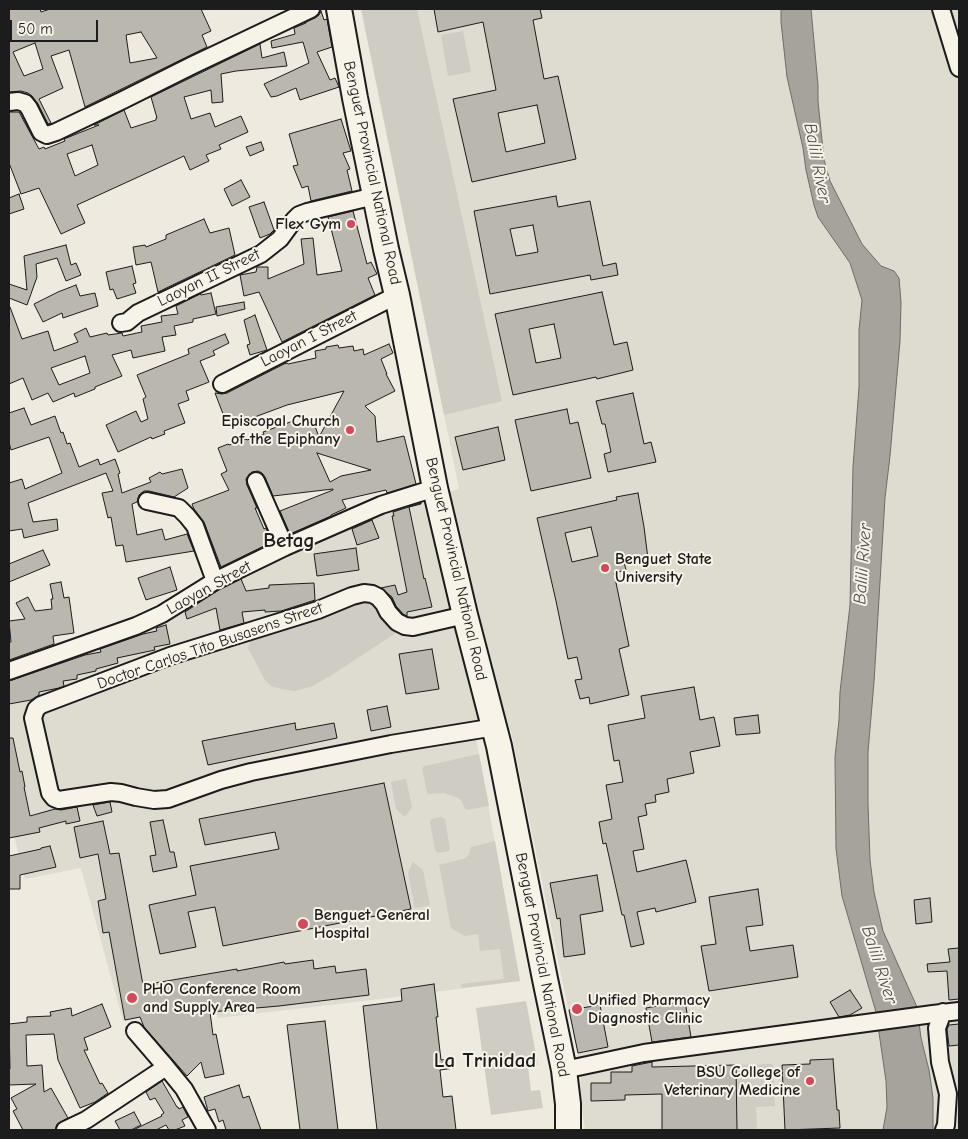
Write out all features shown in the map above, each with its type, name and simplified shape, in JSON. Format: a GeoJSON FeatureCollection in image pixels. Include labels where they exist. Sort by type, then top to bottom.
{"type":"FeatureCollection","features":[{"type":"Feature","properties":{"kind":"highway","name":"Benguet Provincial National Road"},"geometry":{"type":"LineString","coordinates":[[339,9],[355,98],[397,295],[435,488],[465,615],[495,727],[564,1070],[568,1104],[568,1130]]}},
{"type":"Feature","properties":{"kind":"street"},"geometry":{"type":"LineString","coordinates":[[9,102],[18,101],[25,103],[41,132],[47,135],[311,9]]}},
{"type":"Feature","properties":{"kind":"street"},"geometry":{"type":"LineString","coordinates":[[941,9],[959,68]]}},
{"type":"Feature","properties":{"kind":"street","name":"Laoyan II Street"},"geometry":{"type":"LineString","coordinates":[[121,323],[127,322],[138,313],[261,254],[280,239],[299,215],[375,196]]}},
{"type":"Feature","properties":{"kind":"street","name":"Laoyan I Street"},"geometry":{"type":"LineString","coordinates":[[222,384],[397,295]]}},
{"type":"Feature","properties":{"kind":"street"},"geometry":{"type":"LineString","coordinates":[[256,481],[285,547]]}},
{"type":"Feature","properties":{"kind":"street","name":"Laoyan Street"},"geometry":{"type":"LineString","coordinates":[[9,671],[136,626],[162,614],[215,581],[285,547],[381,506],[435,488]]}},
{"type":"Feature","properties":{"kind":"street"},"geometry":{"type":"LineString","coordinates":[[147,501],[179,508],[187,516],[195,526],[215,581]]}},
{"type":"Feature","properties":{"kind":"street","name":"Doctor Carlos Tito Busasens Street"},"geometry":{"type":"LineString","coordinates":[[465,615],[413,627],[405,626],[397,622],[378,596],[364,593],[318,610],[170,656],[40,705],[34,712],[33,718],[50,793],[54,798],[60,800],[111,792],[154,800],[168,799],[221,780],[251,772],[391,744],[495,727]]}},
{"type":"Feature","properties":{"kind":"street"},"geometry":{"type":"LineString","coordinates":[[564,1070],[644,1053],[959,1011]]}},
{"type":"Feature","properties":{"kind":"street"},"geometry":{"type":"LineString","coordinates":[[938,1013],[937,1028],[940,1062],[948,1094],[944,1130]]}},
{"type":"Feature","properties":{"kind":"street"},"geometry":{"type":"LineString","coordinates":[[135,1031],[184,1089],[207,1130]]}},
{"type":"Feature","properties":{"kind":"street"},"geometry":{"type":"LineString","coordinates":[[65,1130],[86,1120],[166,1067]]}},
{"type":"Feature","properties":{"kind":"shaded area"},"geometry":{"type":"Polygon","coordinates":[[[361,9],[417,9],[502,401],[444,415],[361,9]]]}},
{"type":"Feature","properties":{"kind":"shaded area","name":"Benguet State University"},"geometry":{"type":"Polygon","coordinates":[[[362,9],[959,9],[959,1130],[585,1130],[581,1100],[580,1067],[511,731],[476,738],[520,981],[218,1018],[214,1006],[123,1021],[81,868],[25,879],[9,820],[9,676],[285,552],[311,544],[384,510],[459,489],[362,9]]]}},
{"type":"Feature","properties":{"kind":"shaded area"},"geometry":{"type":"Polygon","coordinates":[[[463,31],[471,72],[448,76],[441,35],[463,31]]]}},
{"type":"Feature","properties":{"kind":"shaded area"},"geometry":{"type":"Polygon","coordinates":[[[368,600],[374,601],[402,629],[313,686],[295,691],[271,686],[265,680],[248,648],[250,641],[256,636],[368,600]]]}},
{"type":"Feature","properties":{"kind":"shaded area"},"geometry":{"type":"Polygon","coordinates":[[[479,754],[489,806],[466,810],[461,800],[456,797],[444,793],[428,794],[423,767],[479,754]]]}},
{"type":"Feature","properties":{"kind":"shaded area"},"geometry":{"type":"Polygon","coordinates":[[[406,779],[412,807],[405,817],[396,809],[391,782],[406,779]]]}},
{"type":"Feature","properties":{"kind":"shaded area"},"geometry":{"type":"Polygon","coordinates":[[[441,817],[445,819],[450,849],[449,851],[438,853],[435,850],[430,822],[432,819],[441,817]]]}},
{"type":"Feature","properties":{"kind":"shaded area"},"geometry":{"type":"Polygon","coordinates":[[[495,841],[520,981],[462,988],[461,984],[504,979],[500,949],[480,951],[478,934],[465,936],[451,928],[439,865],[466,858],[471,847],[495,841]]]}},
{"type":"Feature","properties":{"kind":"shaded area"},"geometry":{"type":"Polygon","coordinates":[[[413,862],[423,870],[430,905],[415,908],[408,873],[413,862]]]}},
{"type":"Feature","properties":{"kind":"shaded area"},"geometry":{"type":"Polygon","coordinates":[[[526,1001],[538,1065],[528,1067],[531,1091],[540,1090],[543,1108],[491,1115],[476,1008],[526,1001]]]}},
{"type":"Feature","properties":{"kind":"shaded area"},"geometry":{"type":"Polygon","coordinates":[[[773,1064],[775,1106],[756,1107],[757,1130],[737,1130],[736,1065],[773,1064]]]}},
{"type":"Feature","properties":{"kind":"water","name":"Balili River"},"geometry":{"type":"Polygon","coordinates":[[[781,9],[811,9],[824,160],[830,181],[862,244],[881,266],[894,271],[899,278],[901,302],[900,341],[885,498],[868,752],[870,860],[874,892],[883,931],[917,1007],[933,1098],[933,1130],[883,1130],[887,1107],[886,1081],[876,1012],[842,896],[836,849],[835,757],[850,605],[853,467],[859,387],[859,330],[862,300],[850,263],[818,217],[814,205],[787,77],[781,9]]]}},
{"type":"Feature","properties":{"kind":"building"},"geometry":{"type":"Polygon","coordinates":[[[9,9],[40,9],[41,12],[50,9],[201,9],[211,31],[202,35],[207,47],[85,107],[69,50],[51,56],[63,88],[39,99],[51,123],[48,124],[32,96],[21,91],[9,92],[9,9]],[[141,32],[126,35],[130,63],[157,58],[141,32]],[[35,43],[13,52],[24,76],[43,69],[35,43]]]}},
{"type":"Feature","properties":{"kind":"building"},"geometry":{"type":"Polygon","coordinates":[[[434,9],[540,9],[542,18],[533,20],[544,79],[558,76],[576,159],[472,182],[453,99],[496,90],[483,22],[438,32],[434,9]],[[537,105],[498,113],[506,152],[545,143],[537,105]]]}},
{"type":"Feature","properties":{"kind":"building"},"geometry":{"type":"Polygon","coordinates":[[[321,11],[324,20],[327,19],[332,47],[317,52],[330,80],[335,78],[339,87],[300,100],[296,88],[271,97],[264,84],[309,63],[303,42],[272,48],[271,41],[295,34],[294,28],[315,18],[321,11]]]}},
{"type":"Feature","properties":{"kind":"building"},"geometry":{"type":"Polygon","coordinates":[[[260,44],[262,58],[284,52],[287,66],[221,74],[223,102],[212,103],[211,90],[184,97],[191,119],[210,113],[215,127],[241,116],[248,132],[219,145],[221,149],[206,155],[209,161],[190,170],[184,156],[77,205],[85,223],[61,234],[39,188],[21,194],[9,163],[9,112],[19,112],[39,149],[44,147],[45,149],[99,125],[94,125],[124,110],[131,128],[156,120],[151,97],[260,44]],[[92,145],[67,154],[75,176],[98,165],[92,145]]]}},
{"type":"Feature","properties":{"kind":"building"},"geometry":{"type":"Polygon","coordinates":[[[341,119],[351,151],[343,153],[350,169],[347,170],[352,191],[311,201],[308,186],[302,188],[293,166],[298,165],[289,134],[341,119]]]}},
{"type":"Feature","properties":{"kind":"building"},"geometry":{"type":"Polygon","coordinates":[[[261,142],[264,150],[250,156],[246,147],[261,142]]]}},
{"type":"Feature","properties":{"kind":"building"},"geometry":{"type":"Polygon","coordinates":[[[241,180],[250,197],[232,206],[224,189],[241,180]]]}},
{"type":"Feature","properties":{"kind":"building"},"geometry":{"type":"Polygon","coordinates":[[[19,194],[24,209],[9,214],[9,198],[19,194]]]}},
{"type":"Feature","properties":{"kind":"building"},"geometry":{"type":"Polygon","coordinates":[[[556,196],[558,207],[590,201],[603,266],[616,263],[618,275],[591,280],[590,275],[490,294],[474,211],[556,196]],[[533,225],[510,229],[516,256],[538,252],[533,225]]]}},
{"type":"Feature","properties":{"kind":"building"},"geometry":{"type":"Polygon","coordinates":[[[264,202],[274,230],[260,238],[249,207],[264,202]]]}},
{"type":"Feature","properties":{"kind":"building"},"geometry":{"type":"Polygon","coordinates":[[[353,211],[367,264],[371,262],[377,274],[368,278],[375,295],[282,342],[259,292],[244,296],[240,275],[256,272],[257,267],[268,267],[268,279],[304,264],[301,239],[313,238],[317,275],[342,271],[328,217],[353,211]]]}},
{"type":"Feature","properties":{"kind":"building"},"geometry":{"type":"Polygon","coordinates":[[[204,219],[210,233],[229,228],[235,255],[158,292],[151,262],[136,265],[133,247],[145,245],[146,247],[166,239],[166,235],[204,219]]]}},
{"type":"Feature","properties":{"kind":"building"},"geometry":{"type":"Polygon","coordinates":[[[66,245],[71,265],[76,263],[81,275],[66,281],[57,258],[36,264],[37,277],[27,305],[9,298],[9,284],[27,290],[24,256],[66,245]]]}},
{"type":"Feature","properties":{"kind":"building"},"geometry":{"type":"Polygon","coordinates":[[[132,266],[136,283],[133,284],[136,293],[117,299],[113,289],[110,290],[106,272],[132,266]]]}},
{"type":"Feature","properties":{"kind":"building"},"geometry":{"type":"Polygon","coordinates":[[[76,285],[80,296],[95,293],[98,306],[63,318],[62,313],[43,322],[34,304],[76,285]]]}},
{"type":"Feature","properties":{"kind":"building"},"geometry":{"type":"Polygon","coordinates":[[[602,292],[614,345],[627,342],[633,370],[513,395],[495,314],[602,292]],[[554,324],[529,329],[536,363],[561,358],[554,324]]]}},
{"type":"Feature","properties":{"kind":"building"},"geometry":{"type":"Polygon","coordinates":[[[211,293],[216,314],[193,319],[193,322],[174,326],[176,335],[162,337],[165,351],[133,358],[131,350],[112,355],[122,376],[95,387],[95,389],[75,397],[74,393],[53,402],[48,393],[32,400],[23,378],[9,384],[9,307],[22,339],[48,331],[54,351],[78,342],[74,334],[86,328],[90,337],[107,333],[108,335],[122,333],[123,336],[142,332],[141,326],[162,322],[161,316],[178,314],[176,306],[201,295],[211,293]],[[85,356],[51,368],[59,385],[90,373],[85,356]]]}},
{"type":"Feature","properties":{"kind":"building"},"geometry":{"type":"Polygon","coordinates":[[[244,302],[245,309],[217,316],[216,307],[244,302]]]}},
{"type":"Feature","properties":{"kind":"building"},"geometry":{"type":"Polygon","coordinates":[[[255,315],[267,350],[250,355],[247,345],[250,344],[244,320],[255,315]]]}},
{"type":"Feature","properties":{"kind":"building"},"geometry":{"type":"Polygon","coordinates":[[[225,334],[229,343],[213,351],[215,355],[200,361],[209,382],[186,391],[189,400],[178,404],[185,423],[164,431],[165,434],[152,439],[151,437],[118,452],[106,425],[136,411],[141,422],[148,419],[143,399],[146,397],[137,375],[189,354],[188,349],[225,334]]]}},
{"type":"Feature","properties":{"kind":"building"},"geometry":{"type":"Polygon","coordinates":[[[389,344],[393,353],[381,359],[395,391],[365,406],[375,416],[377,442],[404,436],[416,484],[387,493],[386,490],[342,500],[346,508],[290,534],[280,511],[333,489],[273,496],[262,473],[258,471],[252,472],[246,479],[247,485],[264,529],[266,528],[272,542],[221,567],[204,522],[192,504],[229,490],[221,474],[227,471],[218,448],[264,434],[263,432],[293,421],[296,427],[313,421],[319,437],[344,391],[287,405],[228,427],[215,393],[227,393],[284,364],[316,358],[315,351],[326,349],[326,347],[338,345],[339,348],[353,346],[354,351],[363,349],[364,355],[389,344]],[[317,453],[330,482],[341,476],[371,470],[317,453]]]}},
{"type":"Feature","properties":{"kind":"building"},"geometry":{"type":"Polygon","coordinates":[[[633,393],[644,444],[651,442],[656,462],[608,472],[604,454],[611,452],[605,424],[602,424],[596,401],[633,393]]]}},
{"type":"Feature","properties":{"kind":"building"},"geometry":{"type":"Polygon","coordinates":[[[24,408],[31,425],[55,416],[67,444],[70,443],[79,467],[98,459],[100,465],[115,459],[120,473],[118,474],[122,493],[151,482],[149,478],[160,472],[162,474],[182,469],[188,488],[174,497],[144,491],[139,495],[137,502],[132,504],[137,535],[162,529],[165,540],[187,534],[194,551],[126,562],[123,545],[116,546],[111,517],[108,518],[102,493],[113,491],[106,473],[28,503],[33,522],[57,519],[58,530],[24,538],[22,529],[9,531],[9,483],[22,479],[25,489],[62,473],[49,437],[11,450],[9,442],[9,413],[24,408]]]}},
{"type":"Feature","properties":{"kind":"building"},"geometry":{"type":"Polygon","coordinates":[[[567,409],[570,424],[578,422],[591,478],[531,491],[515,420],[567,409]]]}},
{"type":"Feature","properties":{"kind":"building"},"geometry":{"type":"Polygon","coordinates":[[[498,427],[505,460],[463,470],[455,437],[498,427]]]}},
{"type":"Feature","properties":{"kind":"building"},"geometry":{"type":"Polygon","coordinates":[[[638,493],[648,559],[624,562],[626,570],[614,573],[629,646],[619,649],[629,695],[590,704],[589,697],[580,699],[575,680],[582,679],[577,657],[568,659],[537,518],[617,500],[616,497],[638,493]],[[591,527],[565,533],[572,562],[598,556],[591,527]]]}},
{"type":"Feature","properties":{"kind":"building"},"geometry":{"type":"Polygon","coordinates":[[[421,503],[409,507],[424,579],[432,607],[407,612],[407,616],[396,606],[392,597],[381,588],[395,585],[398,595],[407,592],[392,516],[394,516],[393,512],[421,503]]]}},
{"type":"Feature","properties":{"kind":"building"},"geometry":{"type":"Polygon","coordinates":[[[372,520],[379,538],[357,545],[352,529],[372,520]]]}},
{"type":"Feature","properties":{"kind":"building"},"geometry":{"type":"Polygon","coordinates":[[[356,548],[359,570],[317,576],[314,554],[356,548]]]}},
{"type":"Feature","properties":{"kind":"building"},"geometry":{"type":"Polygon","coordinates":[[[43,550],[50,565],[9,582],[9,564],[43,550]]]}},
{"type":"Feature","properties":{"kind":"building"},"geometry":{"type":"Polygon","coordinates":[[[170,567],[177,590],[146,600],[138,578],[170,567]]]}},
{"type":"Feature","properties":{"kind":"building"},"geometry":{"type":"Polygon","coordinates":[[[241,579],[246,591],[269,588],[269,585],[314,583],[315,600],[281,611],[242,612],[244,623],[220,630],[216,608],[187,619],[185,612],[217,591],[241,579]]]}},
{"type":"Feature","properties":{"kind":"building"},"geometry":{"type":"Polygon","coordinates":[[[61,582],[64,598],[69,597],[74,633],[53,636],[54,644],[9,660],[9,642],[11,642],[9,621],[25,619],[16,603],[28,597],[35,611],[52,609],[51,599],[53,599],[50,584],[61,582]]]}},
{"type":"Feature","properties":{"kind":"building"},"geometry":{"type":"Polygon","coordinates":[[[166,625],[170,644],[154,647],[155,650],[117,658],[118,663],[77,675],[77,679],[63,681],[64,686],[39,692],[39,695],[31,700],[9,704],[9,681],[85,655],[101,652],[100,649],[157,631],[156,628],[166,625]]]}},
{"type":"Feature","properties":{"kind":"building"},"geometry":{"type":"Polygon","coordinates":[[[432,649],[439,689],[406,694],[399,654],[432,649]]]}},
{"type":"Feature","properties":{"kind":"building"},"geometry":{"type":"Polygon","coordinates":[[[694,687],[700,720],[714,717],[720,746],[690,752],[694,773],[667,779],[669,792],[655,795],[656,802],[645,804],[647,815],[638,817],[644,849],[633,851],[637,872],[686,860],[696,902],[656,912],[655,908],[637,912],[644,944],[631,947],[606,843],[603,844],[599,822],[612,819],[606,785],[623,782],[619,760],[614,761],[608,725],[645,718],[641,696],[694,687]]]}},
{"type":"Feature","properties":{"kind":"building"},"geometry":{"type":"Polygon","coordinates":[[[387,706],[391,727],[371,731],[367,710],[387,706]]]}},
{"type":"Feature","properties":{"kind":"building"},"geometry":{"type":"Polygon","coordinates":[[[758,715],[760,733],[736,735],[734,718],[758,715]]]}},
{"type":"Feature","properties":{"kind":"building"},"geometry":{"type":"Polygon","coordinates":[[[295,723],[296,730],[334,723],[337,738],[208,765],[202,741],[295,723]]]}},
{"type":"Feature","properties":{"kind":"building"},"geometry":{"type":"Polygon","coordinates":[[[9,738],[13,738],[20,772],[22,771],[30,816],[55,809],[61,810],[77,807],[80,821],[66,824],[66,821],[39,828],[40,832],[9,838],[9,738]]]}},
{"type":"Feature","properties":{"kind":"building","name":"Benguet General Hospital"},"geometry":{"type":"Polygon","coordinates":[[[384,783],[411,909],[223,946],[215,907],[188,912],[196,947],[160,954],[149,905],[196,895],[190,866],[279,849],[275,832],[205,845],[199,819],[384,783]]]}},
{"type":"Feature","properties":{"kind":"building"},"geometry":{"type":"Polygon","coordinates":[[[110,802],[112,812],[97,816],[93,805],[110,802]]]}},
{"type":"Feature","properties":{"kind":"building"},"geometry":{"type":"Polygon","coordinates":[[[163,820],[170,852],[174,852],[177,867],[153,872],[150,856],[156,855],[150,822],[163,820]]]}},
{"type":"Feature","properties":{"kind":"building"},"geometry":{"type":"Polygon","coordinates":[[[103,821],[110,854],[119,853],[143,985],[284,962],[285,964],[313,960],[314,969],[335,966],[336,973],[366,969],[369,995],[210,1012],[213,1035],[216,1034],[224,1074],[205,1078],[201,1062],[187,1076],[144,1027],[140,1017],[125,1020],[109,932],[103,933],[98,901],[106,899],[98,854],[80,858],[74,827],[103,821]]]}},
{"type":"Feature","properties":{"kind":"building"},"geometry":{"type":"Polygon","coordinates":[[[50,846],[56,867],[20,875],[20,889],[9,889],[9,856],[50,846]]]}},
{"type":"Feature","properties":{"kind":"building"},"geometry":{"type":"Polygon","coordinates":[[[597,875],[603,911],[580,915],[585,954],[564,957],[560,918],[557,919],[550,883],[597,875]]]}},
{"type":"Feature","properties":{"kind":"building"},"geometry":{"type":"Polygon","coordinates":[[[758,889],[763,925],[746,927],[750,951],[793,945],[798,977],[709,991],[701,946],[716,944],[709,897],[758,889]]]}},
{"type":"Feature","properties":{"kind":"building"},"geometry":{"type":"Polygon","coordinates":[[[930,898],[932,922],[916,924],[914,900],[930,898]]]}},
{"type":"Feature","properties":{"kind":"building"},"geometry":{"type":"Polygon","coordinates":[[[959,948],[959,999],[949,1000],[947,971],[928,972],[927,964],[950,962],[948,949],[959,948]]]}},
{"type":"Feature","properties":{"kind":"building"},"geometry":{"type":"Polygon","coordinates":[[[434,984],[441,1060],[453,1059],[454,1068],[440,1070],[443,1097],[452,1096],[456,1130],[377,1130],[363,1006],[402,1001],[401,989],[434,984]]]}},
{"type":"Feature","properties":{"kind":"building"},"geometry":{"type":"Polygon","coordinates":[[[850,990],[862,1008],[850,1015],[839,1017],[830,1002],[850,990]]]}},
{"type":"Feature","properties":{"kind":"building"},"geometry":{"type":"Polygon","coordinates":[[[685,1001],[691,1037],[652,1042],[646,1008],[685,1001]]]}},
{"type":"Feature","properties":{"kind":"building"},"geometry":{"type":"Polygon","coordinates":[[[102,1004],[111,1027],[84,1038],[88,1050],[84,1050],[100,1084],[102,1083],[108,1093],[95,1102],[80,1108],[58,1060],[54,1034],[26,1035],[27,1066],[42,1065],[44,1092],[51,1088],[68,1118],[57,1124],[55,1130],[23,1130],[13,1111],[17,1109],[11,1098],[36,1084],[9,1085],[9,1024],[27,1022],[27,1017],[51,1016],[50,1012],[71,1008],[72,1016],[102,1004]]]}},
{"type":"Feature","properties":{"kind":"building"},"geometry":{"type":"Polygon","coordinates":[[[600,1005],[608,1047],[578,1053],[569,1010],[600,1005]]]}},
{"type":"Feature","properties":{"kind":"building"},"geometry":{"type":"Polygon","coordinates":[[[325,1021],[338,1130],[300,1130],[287,1025],[325,1021]]]}},
{"type":"Feature","properties":{"kind":"building"},"geometry":{"type":"Polygon","coordinates":[[[959,1024],[959,1045],[949,1046],[947,1029],[949,1025],[959,1024]]]}},
{"type":"Feature","properties":{"kind":"building"},"geometry":{"type":"Polygon","coordinates":[[[833,1059],[840,1128],[785,1130],[782,1065],[810,1064],[810,1060],[833,1059]]]}},
{"type":"Feature","properties":{"kind":"building"},"geometry":{"type":"Polygon","coordinates":[[[652,1062],[652,1067],[736,1065],[737,1130],[662,1130],[662,1094],[625,1095],[625,1100],[591,1101],[591,1083],[611,1083],[611,1072],[632,1072],[632,1066],[652,1062]]]}},
{"type":"Feature","properties":{"kind":"building"},"geometry":{"type":"Polygon","coordinates":[[[162,1081],[177,1107],[179,1109],[183,1107],[188,1117],[182,1120],[185,1126],[175,1130],[169,1130],[166,1125],[156,1130],[133,1130],[162,1116],[164,1113],[155,1098],[150,1100],[146,1092],[162,1081]]]}},
{"type":"Feature","properties":{"kind":"building"},"geometry":{"type":"Polygon","coordinates":[[[239,1085],[243,1098],[249,1096],[261,1130],[226,1130],[223,1120],[219,1122],[215,1109],[208,1111],[204,1097],[239,1085]]]}},
{"type":"Feature","properties":{"kind":"building"},"geometry":{"type":"Polygon","coordinates":[[[134,1112],[141,1125],[131,1130],[120,1130],[115,1121],[134,1112]]]}},
{"type":"Feature","properties":{"kind":"place","name":"Flex Gym"},"geometry":{"type":"Point","coordinates":[351,224]}},
{"type":"Feature","properties":{"kind":"place","name":"Episcopal Church of the Epiphany"},"geometry":{"type":"Point","coordinates":[350,430]}},
{"type":"Feature","properties":{"kind":"place","name":"Benguet State University"},"geometry":{"type":"Point","coordinates":[605,568]}},
{"type":"Feature","properties":{"kind":"place","name":"Benguet General Hospital"},"geometry":{"type":"Point","coordinates":[303,924]}},
{"type":"Feature","properties":{"kind":"place","name":"PHO Conference Room and Supply Area"},"geometry":{"type":"Point","coordinates":[132,998]}},
{"type":"Feature","properties":{"kind":"place","name":"Unified Pharmacy Diagnostic Clinic"},"geometry":{"type":"Point","coordinates":[577,1009]}},
{"type":"Feature","properties":{"kind":"place","name":"BSU College of Veterinary Medicine"},"geometry":{"type":"Point","coordinates":[810,1081]}},
{"type":"Feature","properties":{"kind":"district","name":"Betag"},"geometry":{"type":"Point","coordinates":[289,541]}},
{"type":"Feature","properties":{"kind":"district","name":"La Trinidad"},"geometry":{"type":"Point","coordinates":[485,1061]}}]}
